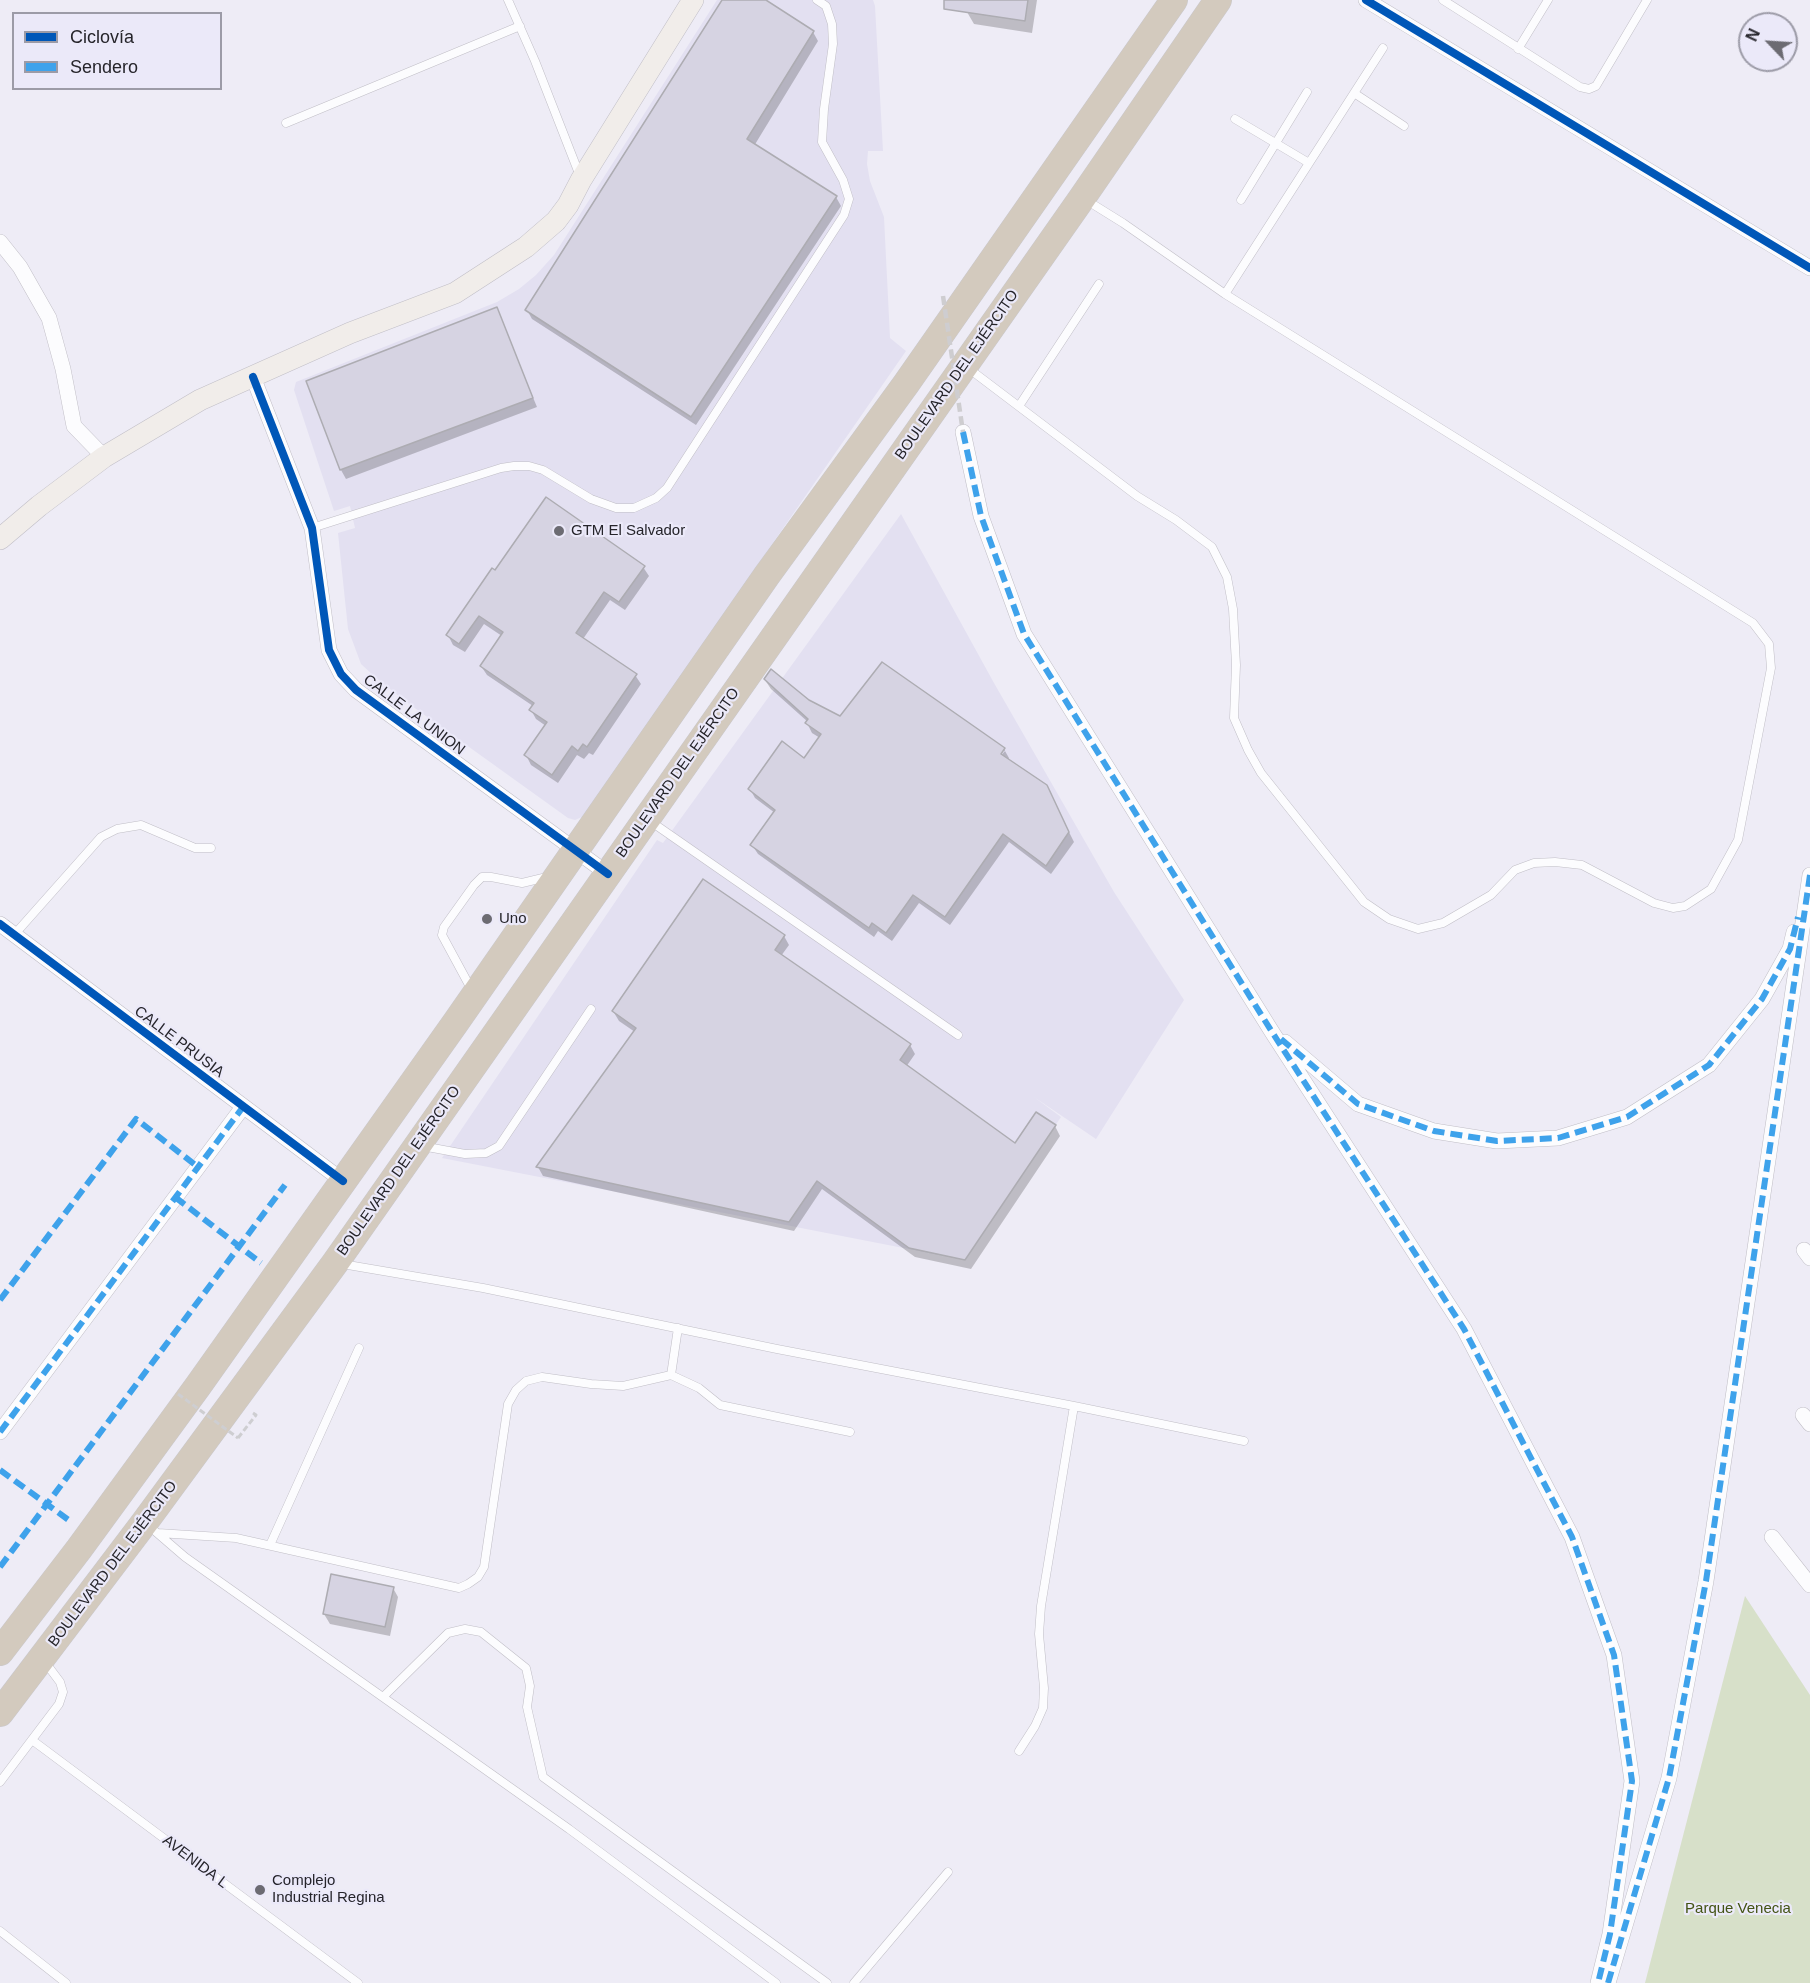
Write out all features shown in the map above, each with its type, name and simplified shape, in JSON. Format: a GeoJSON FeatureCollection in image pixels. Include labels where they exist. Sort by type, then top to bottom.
{"type":"FeatureCollection","features":[{"type":"Feature","properties":{"kind":"highway"},"geometry":{"type":"LineString","coordinates":[[0,1652],[79,1549],[193,1393],[767,575],[906,384],[1174,0]]}},
{"type":"Feature","properties":{"kind":"highway","name":"BOULEVARD DEL EJÉRCITO"},"geometry":{"type":"LineString","coordinates":[[0,1713],[42,1658],[151,1528],[1082,198],[1218,0]]}},
{"type":"Feature","properties":{"kind":"highway"},"geometry":{"type":"LineString","coordinates":[[1151,33],[1172,29],[1182,45],[1180,55]]}},
{"type":"Feature","properties":{"kind":"highway"},"geometry":{"type":"LineString","coordinates":[[593,826],[588,841],[593,852],[610,857],[626,847]]}},
{"type":"Feature","properties":{"kind":"highway"},"geometry":{"type":"LineString","coordinates":[[525,923],[541,918],[549,920],[555,925],[558,939],[556,948]]}},
{"type":"Feature","properties":{"kind":"main road"},"geometry":{"type":"LineString","coordinates":[[0,540],[39,506],[104,457],[200,400],[350,333],[455,293],[525,247],[556,221],[568,205],[581,180],[693,0]]}},
{"type":"Feature","properties":{"kind":"street"},"geometry":{"type":"LineString","coordinates":[[1366,0],[1810,268]]}},
{"type":"Feature","properties":{"kind":"street"},"geometry":{"type":"LineString","coordinates":[[0,242],[20,267],[49,318],[63,369],[74,426],[104,457]]}},
{"type":"Feature","properties":{"kind":"street","name":"CALLE LA UNION"},"geometry":{"type":"LineString","coordinates":[[253,377],[312,528],[329,651],[341,674],[356,690],[608,874]]}},
{"type":"Feature","properties":{"kind":"street"},"geometry":{"type":"LineString","coordinates":[[963,432],[981,516],[1024,634],[1272,1032],[1464,1329],[1572,1537],[1614,1655],[1632,1781],[1610,1934],[1598,1983]]}},
{"type":"Feature","properties":{"kind":"street"},"geometry":{"type":"LineString","coordinates":[[1272,1032],[1358,1104],[1434,1131],[1497,1141],[1558,1138],[1627,1117],[1709,1065],[1762,999],[1790,949],[1810,874]]}},
{"type":"Feature","properties":{"kind":"street"},"geometry":{"type":"LineString","coordinates":[[1608,1983],[1670,1778],[1702,1604],[1810,874]]}},
{"type":"Feature","properties":{"kind":"street","name":"CALLE PRUSIA"},"geometry":{"type":"LineString","coordinates":[[0,924],[343,1180]]}},
{"type":"Feature","properties":{"kind":"street"},"geometry":{"type":"LineString","coordinates":[[0,1432],[243,1107]]}},
{"type":"Feature","properties":{"kind":"street"},"geometry":{"type":"LineString","coordinates":[[1772,1537],[1810,1584]]}},
{"type":"Feature","properties":{"kind":"lane"},"geometry":{"type":"LineString","coordinates":[[508,0],[581,180]]}},
{"type":"Feature","properties":{"kind":"lane"},"geometry":{"type":"LineString","coordinates":[[312,528],[501,468],[514,466],[529,466],[543,470],[591,499],[616,508],[634,508],[656,498],[667,488],[847,207],[849,199],[843,180],[822,142],[833,44],[832,24],[826,6],[817,0]]}},
{"type":"Feature","properties":{"kind":"lane"},"geometry":{"type":"LineString","coordinates":[[1443,0],[1580,87],[1589,89],[1596,86],[1647,0]]}},
{"type":"Feature","properties":{"kind":"lane"},"geometry":{"type":"LineString","coordinates":[[1518,49],[1548,0]]}},
{"type":"Feature","properties":{"kind":"lane"},"geometry":{"type":"LineString","coordinates":[[286,123],[520,26]]}},
{"type":"Feature","properties":{"kind":"lane"},"geometry":{"type":"LineString","coordinates":[[1225,294],[1383,48]]}},
{"type":"Feature","properties":{"kind":"lane"},"geometry":{"type":"LineString","coordinates":[[1241,200],[1307,92]]}},
{"type":"Feature","properties":{"kind":"lane"},"geometry":{"type":"LineString","coordinates":[[1354,93],[1404,126]]}},
{"type":"Feature","properties":{"kind":"lane"},"geometry":{"type":"LineString","coordinates":[[1235,119],[1309,163]]}},
{"type":"Feature","properties":{"kind":"lane"},"geometry":{"type":"LineString","coordinates":[[964,365],[1137,496],[1176,520],[1212,547],[1227,577],[1233,609],[1236,665],[1234,718],[1261,773],[1364,902],[1389,919],[1418,929],[1443,923],[1491,895],[1515,870],[1534,863],[1555,862],[1582,865],[1654,903],[1672,908],[1685,906],[1711,889],[1738,840],[1771,668],[1769,644],[1754,623],[1225,294],[1123,223],[1082,198]]}},
{"type":"Feature","properties":{"kind":"lane"},"geometry":{"type":"LineString","coordinates":[[1019,406],[1099,284]]}},
{"type":"Feature","properties":{"kind":"lane"},"geometry":{"type":"LineString","coordinates":[[647,818],[958,1035]]}},
{"type":"Feature","properties":{"kind":"lane"},"geometry":{"type":"LineString","coordinates":[[14,935],[101,837],[117,829],[141,825],[153,828],[195,848],[211,848]]}},
{"type":"Feature","properties":{"kind":"lane"},"geometry":{"type":"LineString","coordinates":[[468,983],[442,935],[444,927],[474,885],[482,877],[522,884],[560,873]]}},
{"type":"Feature","properties":{"kind":"lane"},"geometry":{"type":"LineString","coordinates":[[418,1145],[465,1154],[486,1153],[499,1146],[591,1009]]}},
{"type":"Feature","properties":{"kind":"lane"},"geometry":{"type":"LineString","coordinates":[[335,1263],[483,1288],[1244,1441]]}},
{"type":"Feature","properties":{"kind":"lane"},"geometry":{"type":"LineString","coordinates":[[671,1375],[678,1328]]}},
{"type":"Feature","properties":{"kind":"lane"},"geometry":{"type":"LineString","coordinates":[[270,1545],[359,1348]]}},
{"type":"Feature","properties":{"kind":"lane"},"geometry":{"type":"LineString","coordinates":[[151,1528],[236,1538],[459,1588],[478,1577],[484,1567],[508,1404],[516,1390],[526,1381],[542,1377],[623,1386],[671,1375],[699,1388],[720,1405],[850,1432]]}},
{"type":"Feature","properties":{"kind":"lane"},"geometry":{"type":"LineString","coordinates":[[1019,1751],[1043,1708],[1041,1606],[1074,1406]]}},
{"type":"Feature","properties":{"kind":"lane"},"geometry":{"type":"LineString","coordinates":[[151,1528],[185,1557],[569,1829],[776,1983]]}},
{"type":"Feature","properties":{"kind":"lane"},"geometry":{"type":"LineString","coordinates":[[383,1696],[448,1633],[465,1629],[481,1632],[526,1668],[530,1686],[527,1707],[543,1777],[827,1983]]}},
{"type":"Feature","properties":{"kind":"lane"},"geometry":{"type":"LineString","coordinates":[[0,1782],[59,1704],[63,1692],[60,1682],[42,1658]]}},
{"type":"Feature","properties":{"kind":"lane","name":"AVENIDA L"},"geometry":{"type":"LineString","coordinates":[[32,1740],[358,1983]]}},
{"type":"Feature","properties":{"kind":"lane"},"geometry":{"type":"LineString","coordinates":[[854,1983],[948,1872]]}},
{"type":"Feature","properties":{"kind":"lane"},"geometry":{"type":"LineString","coordinates":[[0,1931],[66,1983]]}},
{"type":"Feature","properties":{"kind":"path"},"geometry":{"type":"LineString","coordinates":[[178,1394],[238,1438],[256,1415]]}},
{"type":"Feature","properties":{"kind":"shaded area"},"geometry":{"type":"Polygon","coordinates":[[[717,0],[873,0],[883,151],[868,151],[867,164],[870,181],[884,217],[890,338],[906,351],[587,811],[575,820],[568,818],[405,701],[361,664],[348,629],[338,533],[355,528],[350,506],[334,511],[294,390],[296,382],[497,302],[519,289],[536,275],[554,255],[717,0]]]}},
{"type":"Feature","properties":{"kind":"shaded area"},"geometry":{"type":"Polygon","coordinates":[[[901,514],[994,683],[1114,892],[1184,1000],[1096,1139],[1034,1097],[1061,1117],[965,1260],[442,1158],[657,840],[663,843],[901,514]]]}},
{"type":"Feature","properties":{"kind":"green space","name":"Parque Venecia"},"geometry":{"type":"Polygon","coordinates":[[[1745,1596],[1810,1695],[1810,1983],[1645,1983],[1745,1596]]]}},
{"type":"Feature","properties":{"kind":"building"},"geometry":{"type":"Polygon","coordinates":[[[722,0],[766,0],[814,31],[747,139],[837,196],[691,417],[525,310],[722,0]]]}},
{"type":"Feature","properties":{"kind":"building"},"geometry":{"type":"Polygon","coordinates":[[[944,0],[1028,0],[1025,21],[944,9],[944,0]]]}},
{"type":"Feature","properties":{"kind":"building"},"geometry":{"type":"Polygon","coordinates":[[[497,307],[533,398],[340,470],[306,381],[497,307]]]}},
{"type":"Feature","properties":{"kind":"building"},"geometry":{"type":"Polygon","coordinates":[[[546,497],[645,566],[619,602],[604,592],[576,633],[637,674],[587,747],[583,744],[578,751],[572,746],[552,775],[524,755],[547,722],[529,710],[534,703],[480,666],[503,632],[479,616],[459,644],[446,635],[492,568],[495,570],[546,497]]]}},
{"type":"Feature","properties":{"kind":"building"},"geometry":{"type":"Polygon","coordinates":[[[882,662],[1005,748],[1001,754],[1047,785],[1069,832],[1046,866],[1003,834],[945,917],[913,895],[886,933],[872,923],[869,928],[750,845],[775,810],[748,789],[782,741],[804,758],[821,734],[805,723],[808,719],[764,679],[771,669],[809,700],[840,716],[882,662]]]}},
{"type":"Feature","properties":{"kind":"building"},"geometry":{"type":"Polygon","coordinates":[[[703,879],[785,935],[775,950],[911,1044],[900,1060],[1015,1143],[1036,1112],[1056,1125],[965,1260],[909,1248],[817,1181],[789,1222],[536,1167],[636,1028],[612,1011],[703,879]]]}},
{"type":"Feature","properties":{"kind":"building"},"geometry":{"type":"Polygon","coordinates":[[[331,1574],[394,1587],[385,1627],[323,1614],[331,1574]]]}},
{"type":"Feature","properties":{"kind":"railway"},"geometry":{"type":"LineString","coordinates":[[943,296],[963,432]]}},
{"type":"Feature","properties":{"kind":"marked path"},"geometry":{"type":"LineString","coordinates":[[963,432],[981,516],[1024,634],[1272,1032],[1464,1329],[1572,1537],[1614,1655],[1632,1781],[1610,1934],[1598,1983]]}},
{"type":"Feature","properties":{"kind":"marked path"},"geometry":{"type":"LineString","coordinates":[[1608,1983],[1669,1778],[1706,1581],[1810,875]]}},
{"type":"Feature","properties":{"kind":"marked path"},"geometry":{"type":"LineString","coordinates":[[1281,1039],[1358,1104],[1434,1131],[1497,1141],[1558,1138],[1627,1117],[1709,1065],[1762,999],[1790,949],[1798,917]]}},
{"type":"Feature","properties":{"kind":"marked path"},"geometry":{"type":"LineString","coordinates":[[0,1432],[243,1107]]}},
{"type":"Feature","properties":{"kind":"marked path"},"geometry":{"type":"LineString","coordinates":[[0,1300],[136,1119],[198,1167]]}},
{"type":"Feature","properties":{"kind":"marked path"},"geometry":{"type":"LineString","coordinates":[[0,1567],[285,1185]]}},
{"type":"Feature","properties":{"kind":"marked path"},"geometry":{"type":"LineString","coordinates":[[175,1197],[261,1263]]}},
{"type":"Feature","properties":{"kind":"marked path"},"geometry":{"type":"LineString","coordinates":[[0,1470],[70,1521]]}},
{"type":"Feature","properties":{"kind":"cycle path"},"geometry":{"type":"LineString","coordinates":[[1366,0],[1810,268]]}},
{"type":"Feature","properties":{"kind":"cycle path"},"geometry":{"type":"LineString","coordinates":[[253,377],[312,528],[329,650],[341,674],[356,690],[608,874]]}},
{"type":"Feature","properties":{"kind":"cycle path"},"geometry":{"type":"LineString","coordinates":[[0,924],[343,1181]]}},
{"type":"Feature","properties":{"kind":"place","name":"GTM El Salvador"},"geometry":{"type":"Point","coordinates":[559,531]}},
{"type":"Feature","properties":{"kind":"place","name":"Uno"},"geometry":{"type":"Point","coordinates":[487,919]}},
{"type":"Feature","properties":{"kind":"place","name":"Complejo Industrial Regina"},"geometry":{"type":"Point","coordinates":[260,1890]}}]}
